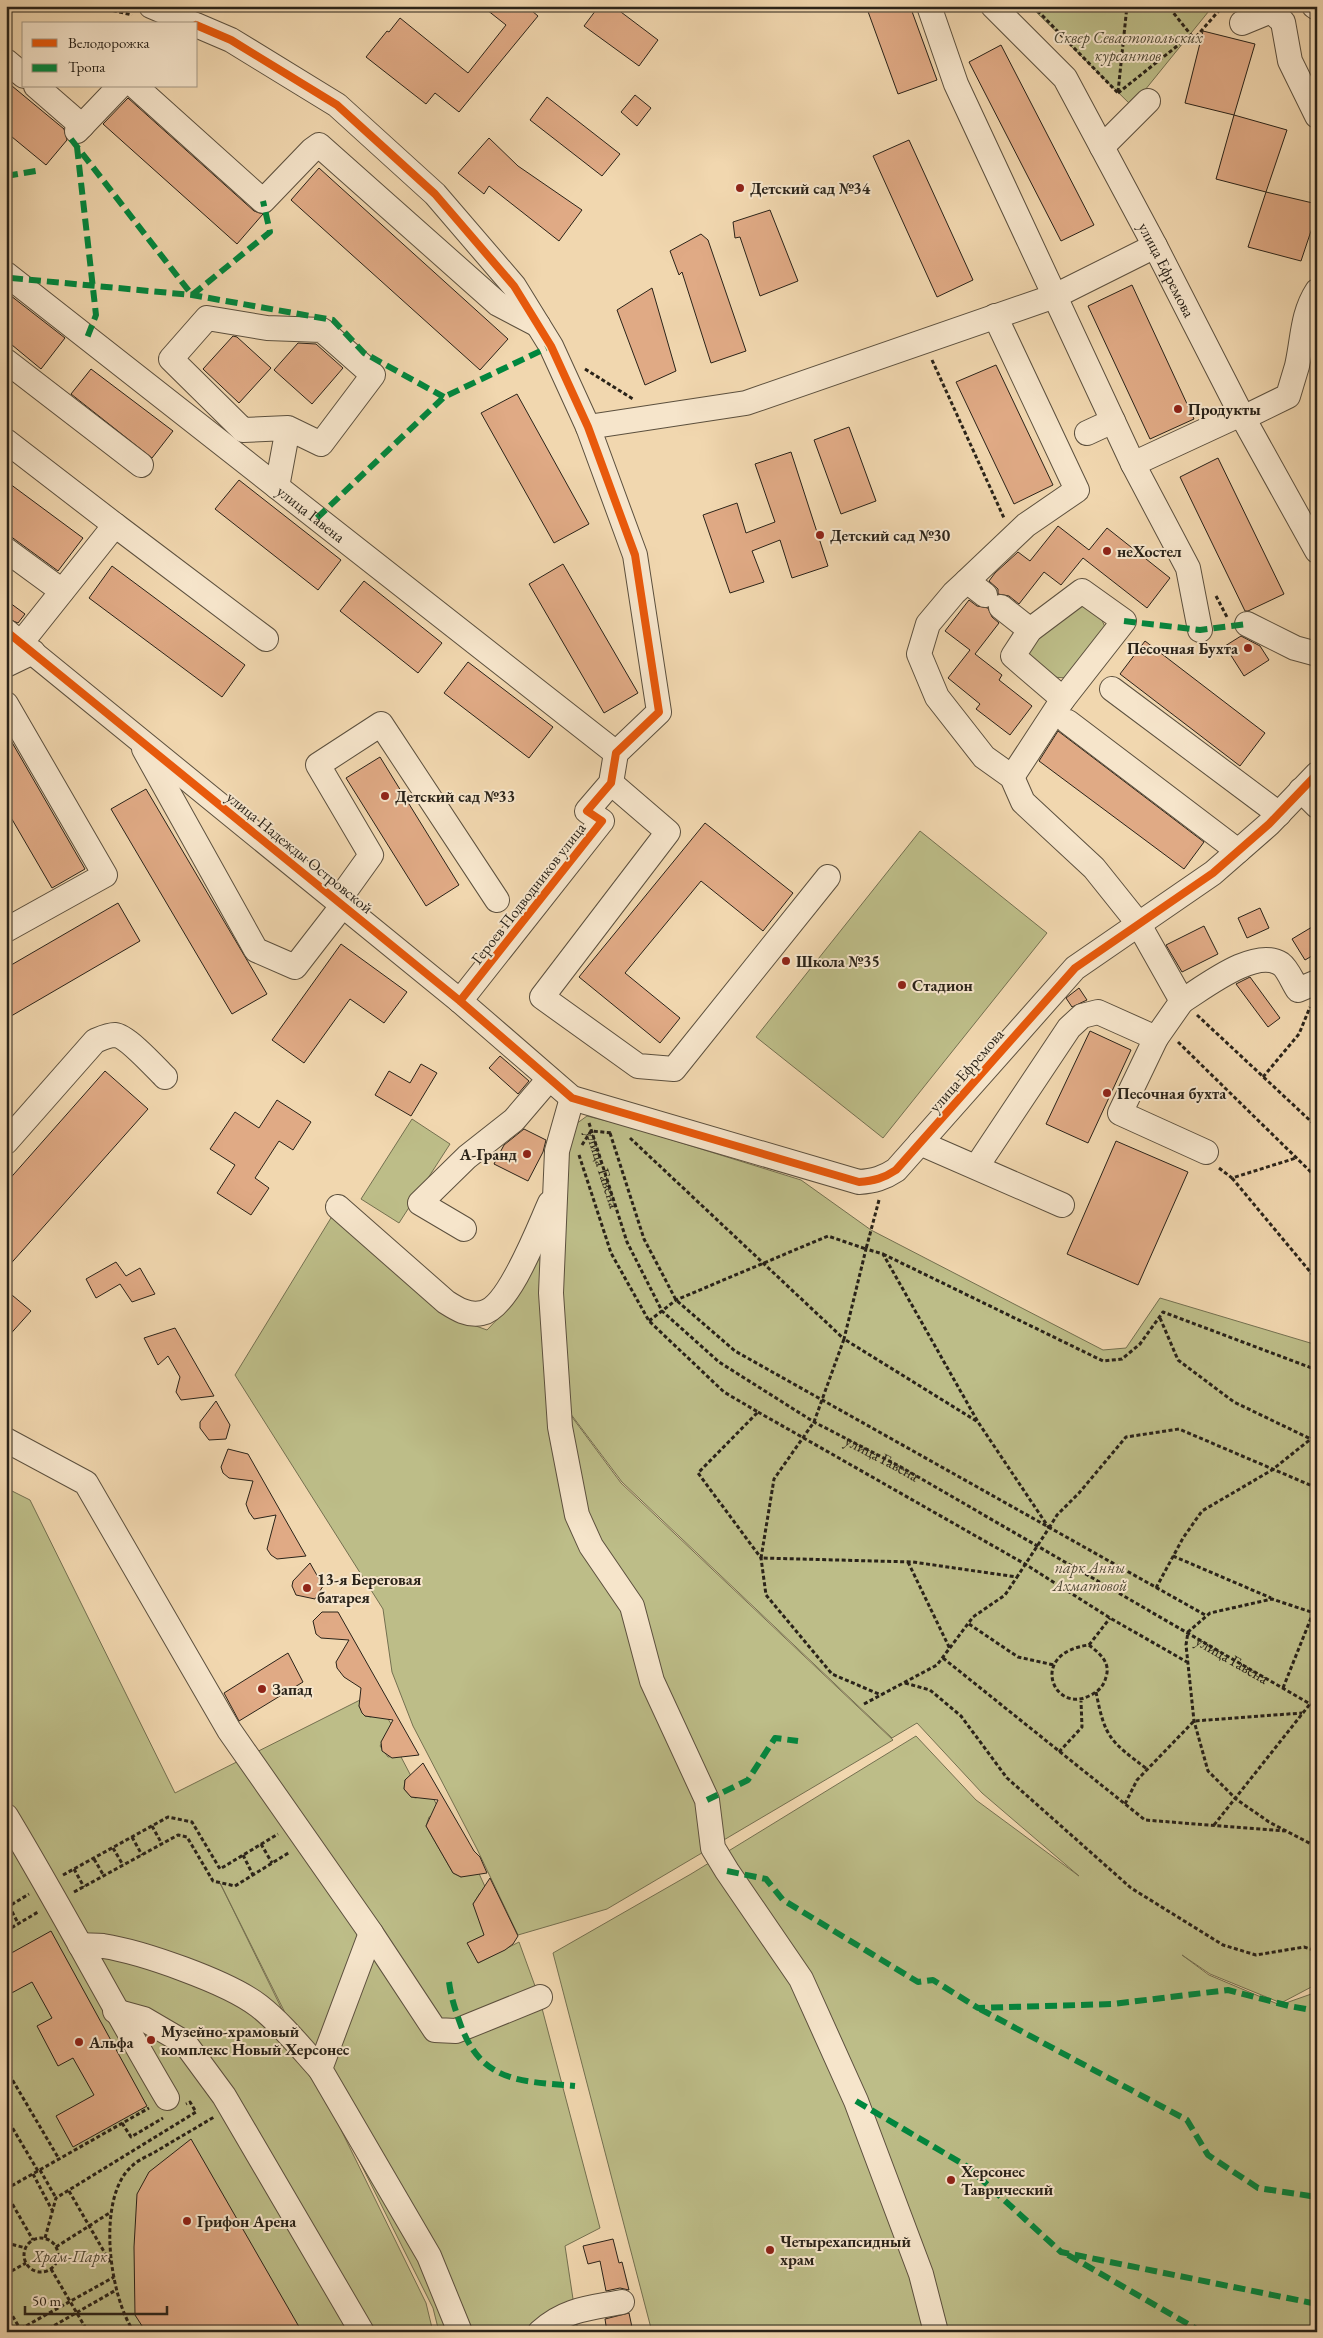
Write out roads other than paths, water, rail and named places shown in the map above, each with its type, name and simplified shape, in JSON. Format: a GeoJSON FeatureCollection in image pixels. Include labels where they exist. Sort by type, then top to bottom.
{"type":"FeatureCollection","features":[{"type":"Feature","properties":{"kind":"street"},"geometry":{"type":"LineString","coordinates":[[929,6],[956,84],[1133,464],[1188,568],[1200,630]]}},
{"type":"Feature","properties":{"kind":"street","name":"улица Ефремова"},"geometry":{"type":"LineString","coordinates":[[993,6],[1065,78],[1155,246],[1242,416],[1317,551]]}},
{"type":"Feature","properties":{"kind":"street"},"geometry":{"type":"LineString","coordinates":[[1242,23],[1271,11],[1283,22],[1290,61],[1317,116]]}},
{"type":"Feature","properties":{"kind":"street"},"geometry":{"type":"LineString","coordinates":[[152,14],[185,22]]}},
{"type":"Feature","properties":{"kind":"street"},"geometry":{"type":"LineString","coordinates":[[198,26],[231,40],[337,106],[435,194],[514,286],[551,346],[588,427],[635,555],[659,712],[616,753],[611,783],[668,832],[542,997],[638,1066],[674,1069],[828,877]]}},
{"type":"Feature","properties":{"kind":"street"},"geometry":{"type":"LineString","coordinates":[[6,61],[22,74]]}},
{"type":"Feature","properties":{"kind":"street"},"geometry":{"type":"LineString","coordinates":[[38,88],[80,128],[118,88]]}},
{"type":"Feature","properties":{"kind":"street"},"geometry":{"type":"LineString","coordinates":[[137,88],[263,201],[319,145],[498,304],[538,325]]}},
{"type":"Feature","properties":{"kind":"street"},"geometry":{"type":"LineString","coordinates":[[1102,148],[1148,101]]}},
{"type":"Feature","properties":{"kind":"street"},"geometry":{"type":"LineString","coordinates":[[588,427],[746,403],[1054,296],[1155,246]]}},
{"type":"Feature","properties":{"kind":"street","name":"улица Гавена"},"geometry":{"type":"LineString","coordinates":[[6,274],[616,753]]}},
{"type":"Feature","properties":{"kind":"street"},"geometry":{"type":"LineString","coordinates":[[1133,464],[1288,396],[1297,365],[1300,337],[1310,301],[1317,291]]}},
{"type":"Feature","properties":{"kind":"street"},"geometry":{"type":"LineString","coordinates":[[984,594],[1012,537],[1077,490],[995,316]]}},
{"type":"Feature","properties":{"kind":"street"},"geometry":{"type":"LineString","coordinates":[[208,318],[267,328],[322,330],[373,375],[321,444],[288,428],[243,430],[171,359],[208,318]]}},
{"type":"Feature","properties":{"kind":"street"},"geometry":{"type":"LineString","coordinates":[[6,361],[141,465]]}},
{"type":"Feature","properties":{"kind":"street"},"geometry":{"type":"LineString","coordinates":[[1087,433],[1113,421]]}},
{"type":"Feature","properties":{"kind":"street"},"geometry":{"type":"LineString","coordinates":[[277,487],[288,428]]}},
{"type":"Feature","properties":{"kind":"street"},"geometry":{"type":"LineString","coordinates":[[6,441],[266,639]]}},
{"type":"Feature","properties":{"kind":"street"},"geometry":{"type":"LineString","coordinates":[[6,665],[20,642],[115,525]]}},
{"type":"Feature","properties":{"kind":"street"},"geometry":{"type":"LineString","coordinates":[[6,550],[62,592]]}},
{"type":"Feature","properties":{"kind":"street"},"geometry":{"type":"LineString","coordinates":[[1012,777],[1063,698],[1124,620],[1082,591],[1030,630],[1012,656],[1063,698]]}},
{"type":"Feature","properties":{"kind":"street"},"geometry":{"type":"LineString","coordinates":[[1030,630],[984,594],[954,593],[928,624],[920,654],[937,697],[984,757],[1012,777],[1023,802],[1094,868],[1138,923],[1182,1001]]}},
{"type":"Feature","properties":{"kind":"street"},"geometry":{"type":"LineString","coordinates":[[1239,625],[1295,648],[1317,654]]}},
{"type":"Feature","properties":{"kind":"street","name":"улица Надежды Островской"},"geometry":{"type":"LineString","coordinates":[[20,642],[460,1001],[549,1079],[578,1100]]}},
{"type":"Feature","properties":{"kind":"street"},"geometry":{"type":"LineString","coordinates":[[1112,689],[1278,814]]}},
{"type":"Feature","properties":{"kind":"street"},"geometry":{"type":"LineString","coordinates":[[6,704],[104,874],[6,930]]}},
{"type":"Feature","properties":{"kind":"street"},"geometry":{"type":"LineString","coordinates":[[1068,722],[1238,851]]}},
{"type":"Feature","properties":{"kind":"street"},"geometry":{"type":"LineString","coordinates":[[137,737],[256,950],[296,967],[371,855],[318,764],[381,724],[497,900]]}},
{"type":"Feature","properties":{"kind":"street","name":"Героев Подводников улица"},"geometry":{"type":"LineString","coordinates":[[460,1001],[602,821],[587,811],[611,783]]}},
{"type":"Feature","properties":{"kind":"street","name":"улица Ефремова"},"geometry":{"type":"LineString","coordinates":[[578,1100],[859,1182],[885,1177],[896,1170],[1075,968],[1212,873],[1278,814],[1312,790]]}},
{"type":"Feature","properties":{"kind":"street"},"geometry":{"type":"LineString","coordinates":[[1206,1152],[1120,1113],[1160,1033],[1182,1001],[1249,961],[1265,958],[1282,964],[1298,990],[1311,984]]}},
{"type":"Feature","properties":{"kind":"street"},"geometry":{"type":"LineString","coordinates":[[977,1166],[1069,1028],[1082,1016],[1098,1012],[1160,1033]]}},
{"type":"Feature","properties":{"kind":"street"},"geometry":{"type":"LineString","coordinates":[[6,1142],[96,1041],[106,1036],[117,1035],[165,1076]]}},
{"type":"Feature","properties":{"kind":"street"},"geometry":{"type":"LineString","coordinates":[[464,1229],[420,1203],[467,1157],[514,1120],[549,1079]]}},
{"type":"Feature","properties":{"kind":"street"},"geometry":{"type":"LineString","coordinates":[[578,1100],[557,1152],[551,1294],[560,1427],[577,1516],[591,1546],[632,1606],[652,1681],[707,1800],[713,1848],[801,1979],[856,2101],[921,2274],[936,2332]]}},
{"type":"Feature","properties":{"kind":"street"},"geometry":{"type":"LineString","coordinates":[[920,1143],[977,1166],[1062,1205]]}},
{"type":"Feature","properties":{"kind":"street"},"geometry":{"type":"LineString","coordinates":[[338,1207],[446,1302],[463,1312],[483,1313],[501,1302],[516,1277],[556,1192]]}},
{"type":"Feature","properties":{"kind":"street"},"geometry":{"type":"LineString","coordinates":[[6,1440],[86,1483],[230,1730],[371,1933],[435,2030],[456,2032],[540,1997]]}},
{"type":"Feature","properties":{"kind":"street"},"geometry":{"type":"LineString","coordinates":[[6,1816],[52,1893],[115,2011],[171,2108]]}},
{"type":"Feature","properties":{"kind":"street"},"geometry":{"type":"LineString","coordinates":[[320,2070],[371,1933]]}},
{"type":"Feature","properties":{"kind":"street"},"geometry":{"type":"LineString","coordinates":[[80,1946],[103,1946],[146,1957],[231,1989],[247,1998],[275,2020],[320,2070],[429,2256],[460,2332]]}},
{"type":"Feature","properties":{"kind":"street"},"geometry":{"type":"LineString","coordinates":[[115,2011],[144,2019],[185,2043],[231,2107],[362,2332]]}},
{"type":"Feature","properties":{"kind":"street"},"geometry":{"type":"LineString","coordinates":[[540,2332],[553,2320],[571,2312],[622,2302]]}},
{"type":"Feature","properties":{"kind":"place","name":"Детский сад №34"},"geometry":{"type":"Point","coordinates":[740,188]}},
{"type":"Feature","properties":{"kind":"place","name":"Продукты"},"geometry":{"type":"Point","coordinates":[1178,409]}},
{"type":"Feature","properties":{"kind":"place","name":"Детский сад №30"},"geometry":{"type":"Point","coordinates":[820,535]}},
{"type":"Feature","properties":{"kind":"place","name":"неХостел"},"geometry":{"type":"Point","coordinates":[1107,551]}},
{"type":"Feature","properties":{"kind":"place","name":"Песочная Бухта"},"geometry":{"type":"Point","coordinates":[1248,648]}},
{"type":"Feature","properties":{"kind":"place","name":"Детский сад №33"},"geometry":{"type":"Point","coordinates":[385,796]}},
{"type":"Feature","properties":{"kind":"place","name":"Школа №35"},"geometry":{"type":"Point","coordinates":[786,961]}},
{"type":"Feature","properties":{"kind":"place","name":"Стадион"},"geometry":{"type":"Point","coordinates":[902,985]}},
{"type":"Feature","properties":{"kind":"place","name":"Песочная бухта"},"geometry":{"type":"Point","coordinates":[1107,1093]}},
{"type":"Feature","properties":{"kind":"place","name":"А-Гранд"},"geometry":{"type":"Point","coordinates":[527,1154]}},
{"type":"Feature","properties":{"kind":"place","name":"13-я Береговая батарея"},"geometry":{"type":"Point","coordinates":[307,1588]}},
{"type":"Feature","properties":{"kind":"place","name":"Запад"},"geometry":{"type":"Point","coordinates":[262,1689]}},
{"type":"Feature","properties":{"kind":"place","name":"Музейно-храмовый комплекс Новый Херсонес"},"geometry":{"type":"Point","coordinates":[151,2040]}},
{"type":"Feature","properties":{"kind":"place","name":"Альфа"},"geometry":{"type":"Point","coordinates":[79,2042]}},
{"type":"Feature","properties":{"kind":"place","name":"Херсонес Таврический"},"geometry":{"type":"Point","coordinates":[951,2180]}},
{"type":"Feature","properties":{"kind":"place","name":"Грифон Арена"},"geometry":{"type":"Point","coordinates":[187,2221]}},
{"type":"Feature","properties":{"kind":"place","name":"Четырехапсидный храм"},"geometry":{"type":"Point","coordinates":[770,2250]}},
{"type":"Feature","properties":{"kind":"park label","name":"Сквер Севастопольских курсантов"},"geometry":{"type":"Point","coordinates":[1128,46]}},
{"type":"Feature","properties":{"kind":"park label","name":"парк Анны Ахматовой"},"geometry":{"type":"Point","coordinates":[1090,1576]}},
{"type":"Feature","properties":{"kind":"park label","name":"Храм-Парк"},"geometry":{"type":"Point","coordinates":[70,2256]}}]}
